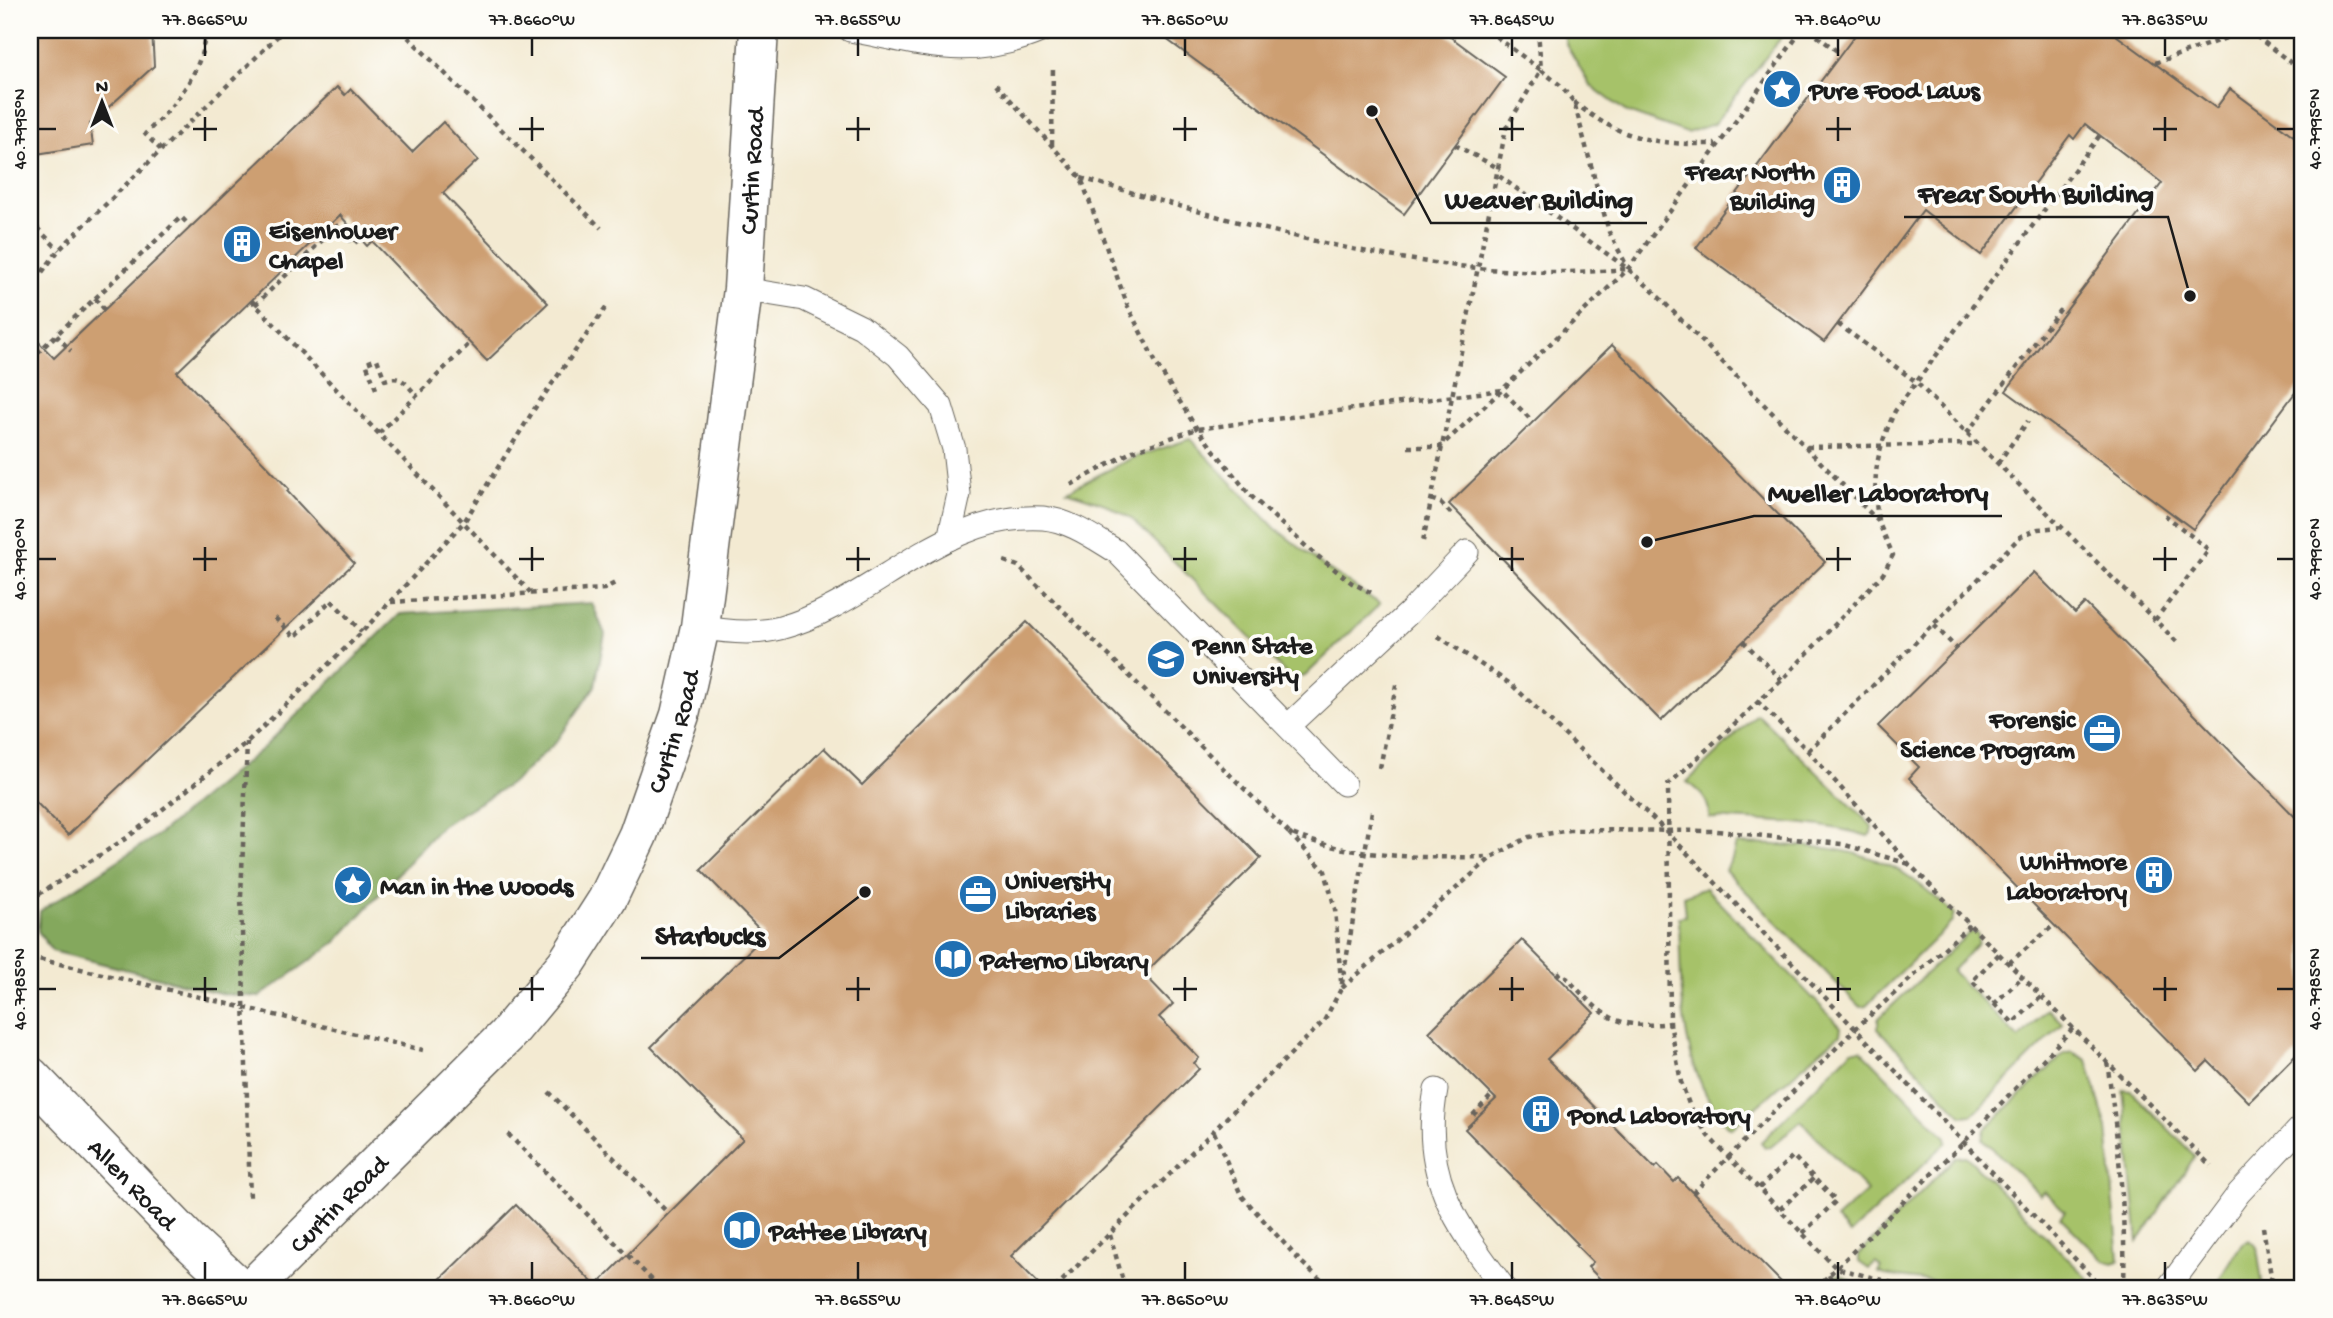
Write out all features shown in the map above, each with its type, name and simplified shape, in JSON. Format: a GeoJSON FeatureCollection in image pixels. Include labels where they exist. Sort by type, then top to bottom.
{"type":"FeatureCollection","features":[{"type":"Feature","properties":{"kind":"street","name":"Curtin Road"},"geometry":{"type":"LineString","coordinates":[[252,1288],[506,1036],[566,964],[607,900],[638,835],[680,715],[700,627],[743,289],[759,30]]}},
{"type":"Feature","properties":{"kind":"street","name":"Allen Road"},"geometry":{"type":"LineString","coordinates":[[30,1076],[189,1241],[240,1288]]}},
{"type":"Feature","properties":{"kind":"lane"},"geometry":{"type":"LineString","coordinates":[[850,30],[930,48],[965,50],[1001,44],[1043,30]]}},
{"type":"Feature","properties":{"kind":"lane"},"geometry":{"type":"LineString","coordinates":[[743,289],[804,299],[861,327],[898,356],[941,406],[954,449],[959,494],[949,539]]}},
{"type":"Feature","properties":{"kind":"lane"},"geometry":{"type":"LineString","coordinates":[[700,627],[748,632],[779,628],[813,616],[949,539],[998,520],[1045,518],[1082,531],[1116,551],[1344,784]]}},
{"type":"Feature","properties":{"kind":"lane"},"geometry":{"type":"LineString","coordinates":[[1287,726],[1409,613],[1467,552]]}},
{"type":"Feature","properties":{"kind":"lane"},"geometry":{"type":"LineString","coordinates":[[1437,1090],[1430,1122],[1432,1157],[1444,1194],[1472,1245],[1504,1288]]}},
{"type":"Feature","properties":{"kind":"lane"},"geometry":{"type":"LineString","coordinates":[[2168,1288],[2195,1248],[2239,1193],[2303,1125]]}},
{"type":"Feature","properties":{"kind":"path"},"geometry":{"type":"LineString","coordinates":[[161,150],[145,134],[185,87],[201,55],[205,30]]}},
{"type":"Feature","properties":{"kind":"path"},"geometry":{"type":"LineString","coordinates":[[30,288],[59,250],[284,30]]}},
{"type":"Feature","properties":{"kind":"path"},"geometry":{"type":"LineString","coordinates":[[401,30],[601,228]]}},
{"type":"Feature","properties":{"kind":"path"},"geometry":{"type":"LineString","coordinates":[[1488,30],[1560,85],[1574,102],[1595,120],[1646,141],[1716,144]]}},
{"type":"Feature","properties":{"kind":"path"},"geometry":{"type":"LineString","coordinates":[[1379,774],[1440,447],[1499,176],[1506,128],[1541,70],[1538,30]]}},
{"type":"Feature","properties":{"kind":"path"},"geometry":{"type":"LineString","coordinates":[[1408,447],[1440,447],[1628,269],[1716,144],[1802,30]]}},
{"type":"Feature","properties":{"kind":"path"},"geometry":{"type":"LineString","coordinates":[[1809,30],[1841,54]]}},
{"type":"Feature","properties":{"kind":"path"},"geometry":{"type":"LineString","coordinates":[[2155,63],[2249,30],[2303,72]]}},
{"type":"Feature","properties":{"kind":"path"},"geometry":{"type":"LineString","coordinates":[[1052,146],[1053,55]]}},
{"type":"Feature","properties":{"kind":"path"},"geometry":{"type":"LineString","coordinates":[[986,73],[1081,178],[1128,307],[1157,365],[1197,429],[1250,495],[1310,550],[1352,583],[1409,613],[1512,685],[1667,831],[2103,1288]]}},
{"type":"Feature","properties":{"kind":"path"},"geometry":{"type":"LineString","coordinates":[[1574,102],[1609,232],[1628,269]]}},
{"type":"Feature","properties":{"kind":"path"},"geometry":{"type":"LineString","coordinates":[[1912,1288],[1836,1268],[1708,1136],[1690,1107],[1681,1082],[1670,1023],[1668,785],[1782,680],[1883,574],[1893,555],[1878,521],[1874,471],[1879,447],[1895,411],[2100,135]]}},
{"type":"Feature","properties":{"kind":"path"},"geometry":{"type":"LineString","coordinates":[[1455,145],[1500,169]]}},
{"type":"Feature","properties":{"kind":"path"},"geometry":{"type":"LineString","coordinates":[[1499,176],[1628,269],[1878,521]]}},
{"type":"Feature","properties":{"kind":"path"},"geometry":{"type":"LineString","coordinates":[[1081,178],[1336,245],[1412,259],[1591,272],[1628,269]]}},
{"type":"Feature","properties":{"kind":"path"},"geometry":{"type":"LineString","coordinates":[[31,356],[181,217],[191,227]]}},
{"type":"Feature","properties":{"kind":"path"},"geometry":{"type":"LineString","coordinates":[[30,221],[59,250]]}},
{"type":"Feature","properties":{"kind":"path"},"geometry":{"type":"LineString","coordinates":[[360,239],[354,244],[337,226],[253,302],[531,593]]}},
{"type":"Feature","properties":{"kind":"path"},"geometry":{"type":"LineString","coordinates":[[95,298],[106,310]]}},
{"type":"Feature","properties":{"kind":"path"},"geometry":{"type":"LineString","coordinates":[[30,900],[128,837],[247,742],[362,632],[464,522],[536,408],[606,307]]}},
{"type":"Feature","properties":{"kind":"path"},"geometry":{"type":"LineString","coordinates":[[1967,433],[2059,311],[2063,314]]}},
{"type":"Feature","properties":{"kind":"path"},"geometry":{"type":"LineString","coordinates":[[1838,324],[1915,381],[2178,643]]}},
{"type":"Feature","properties":{"kind":"path"},"geometry":{"type":"LineString","coordinates":[[56,335],[71,351]]}},
{"type":"Feature","properties":{"kind":"path"},"geometry":{"type":"LineString","coordinates":[[379,433],[470,343]]}},
{"type":"Feature","properties":{"kind":"path"},"geometry":{"type":"LineString","coordinates":[[376,389],[366,363],[377,359],[385,380],[402,379],[416,396]]}},
{"type":"Feature","properties":{"kind":"path"},"geometry":{"type":"LineString","coordinates":[[1045,518],[1052,501],[1079,479],[1133,451],[1197,429],[1503,390]]}},
{"type":"Feature","properties":{"kind":"path"},"geometry":{"type":"LineString","coordinates":[[1503,390],[1533,422]]}},
{"type":"Feature","properties":{"kind":"path"},"geometry":{"type":"LineString","coordinates":[[1998,463],[2028,421]]}},
{"type":"Feature","properties":{"kind":"path"},"geometry":{"type":"LineString","coordinates":[[1806,447],[1978,444]]}},
{"type":"Feature","properties":{"kind":"path"},"geometry":{"type":"LineString","coordinates":[[1431,499],[1441,503],[1456,519]]}},
{"type":"Feature","properties":{"kind":"path"},"geometry":{"type":"LineString","coordinates":[[2155,620],[2210,550],[2165,515]]}},
{"type":"Feature","properties":{"kind":"path"},"geometry":{"type":"LineString","coordinates":[[1808,751],[2021,536],[2038,529],[2062,527]]}},
{"type":"Feature","properties":{"kind":"path"},"geometry":{"type":"LineString","coordinates":[[949,539],[1018,566],[1325,871],[1335,909],[1341,989]]}},
{"type":"Feature","properties":{"kind":"path"},"geometry":{"type":"LineString","coordinates":[[390,602],[604,589],[614,583]]}},
{"type":"Feature","properties":{"kind":"path"},"geometry":{"type":"LineString","coordinates":[[275,618],[295,637],[331,600],[362,632]]}},
{"type":"Feature","properties":{"kind":"path"},"geometry":{"type":"LineString","coordinates":[[1934,625],[1957,649]]}},
{"type":"Feature","properties":{"kind":"path"},"geometry":{"type":"LineString","coordinates":[[1743,641],[1782,680]]}},
{"type":"Feature","properties":{"kind":"path"},"geometry":{"type":"LineString","coordinates":[[1757,701],[1808,751],[1909,864],[2041,997],[2075,1026],[2260,1213],[2273,1288]]}},
{"type":"Feature","properties":{"kind":"path"},"geometry":{"type":"LineString","coordinates":[[247,742],[241,897],[242,1006],[250,1200]]}},
{"type":"Feature","properties":{"kind":"path"},"geometry":{"type":"LineString","coordinates":[[1055,1288],[1324,1021],[1341,989],[1374,801]]}},
{"type":"Feature","properties":{"kind":"path"},"geometry":{"type":"LineString","coordinates":[[1341,989],[1492,857],[1529,837],[1570,830],[1717,831],[1842,844],[1909,864]]}},
{"type":"Feature","properties":{"kind":"path"},"geometry":{"type":"LineString","coordinates":[[1289,833],[1324,846],[1364,854],[1492,857]]}},
{"type":"Feature","properties":{"kind":"path"},"geometry":{"type":"LineString","coordinates":[[1693,1193],[1855,1030],[1970,925]]}},
{"type":"Feature","properties":{"kind":"path"},"geometry":{"type":"LineString","coordinates":[[2009,963],[2054,925]]}},
{"type":"Feature","properties":{"kind":"path"},"geometry":{"type":"LineString","coordinates":[[1999,954],[1972,981],[1994,1004],[2013,1023],[2041,997]]}},
{"type":"Feature","properties":{"kind":"path"},"geometry":{"type":"LineString","coordinates":[[30,957],[423,1050]]}},
{"type":"Feature","properties":{"kind":"path"},"geometry":{"type":"LineString","coordinates":[[1557,975],[1561,972],[1610,1018],[1642,1027],[1670,1023]]}},
{"type":"Feature","properties":{"kind":"path"},"geometry":{"type":"LineString","coordinates":[[1994,1004],[2022,977]]}},
{"type":"Feature","properties":{"kind":"path"},"geometry":{"type":"LineString","coordinates":[[1816,1288],[1963,1143],[2075,1026]]}},
{"type":"Feature","properties":{"kind":"path"},"geometry":{"type":"LineString","coordinates":[[2107,1061],[2118,1137],[2126,1228],[2124,1288]]}},
{"type":"Feature","properties":{"kind":"path"},"geometry":{"type":"LineString","coordinates":[[548,1092],[668,1213]]}},
{"type":"Feature","properties":{"kind":"path"},"geometry":{"type":"LineString","coordinates":[[1484,1103],[1492,1095]]}},
{"type":"Feature","properties":{"kind":"path"},"geometry":{"type":"LineString","coordinates":[[1214,1132],[1241,1195],[1275,1236],[1330,1288]]}},
{"type":"Feature","properties":{"kind":"path"},"geometry":{"type":"LineString","coordinates":[[508,1133],[660,1288]]}},
{"type":"Feature","properties":{"kind":"path"},"geometry":{"type":"LineString","coordinates":[[1759,1188],[1793,1156],[1836,1201],[1803,1233]]}},
{"type":"Feature","properties":{"kind":"path"},"geometry":{"type":"LineString","coordinates":[[1780,1209],[1814,1178]]}},
{"type":"Feature","properties":{"kind":"path"},"geometry":{"type":"LineString","coordinates":[[1110,1234],[1125,1288]]}},
{"type":"Feature","properties":{"kind":"path"},"geometry":{"type":"LineString","coordinates":[[1829,1275],[1835,1288]]}},
{"type":"Feature","properties":{"kind":"path"},"geometry":{"type":"LineString","coordinates":[[1594,1288],[1602,1280]]}},
{"type":"Feature","properties":{"kind":"green space"},"geometry":{"type":"Polygon","coordinates":[[[1563,30],[1787,30],[1714,124],[1687,133],[1625,111],[1590,85],[1566,44],[1563,30]]]}},
{"type":"Feature","properties":{"kind":"green space"},"geometry":{"type":"Polygon","coordinates":[[[1190,439],[1275,528],[1327,569],[1380,604],[1305,676],[1295,678],[1286,674],[1131,518],[1105,504],[1067,491],[1130,459],[1190,439]]]}},
{"type":"Feature","properties":{"kind":"green space"},"geometry":{"type":"Polygon","coordinates":[[[592,603],[605,634],[595,686],[557,741],[515,781],[441,826],[336,942],[259,997],[224,994],[52,951],[38,931],[40,911],[159,834],[264,747],[400,614],[592,603]]]}},
{"type":"Feature","properties":{"kind":"green space"},"geometry":{"type":"Polygon","coordinates":[[[1757,714],[1872,826],[1868,836],[1809,825],[1709,818],[1706,801],[1687,782],[1757,714]]]}},
{"type":"Feature","properties":{"kind":"green space"},"geometry":{"type":"Polygon","coordinates":[[[1736,844],[1824,848],[1868,857],[1888,865],[1920,885],[1954,913],[1952,922],[1866,1006],[1860,1007],[1725,870],[1732,859],[1736,844]]]}},
{"type":"Feature","properties":{"kind":"green space"},"geometry":{"type":"Polygon","coordinates":[[[1706,888],[1841,1027],[1840,1034],[1732,1128],[1712,1105],[1701,1083],[1687,1038],[1684,1014],[1679,917],[1685,916],[1683,896],[1706,888]]]}},
{"type":"Feature","properties":{"kind":"green space"},"geometry":{"type":"Polygon","coordinates":[[[1970,932],[1978,934],[1978,943],[1952,971],[2019,1039],[2048,1009],[2063,1024],[1972,1115],[1962,1116],[1878,1029],[1878,1019],[1970,932]]]}},
{"type":"Feature","properties":{"kind":"green space"},"geometry":{"type":"Polygon","coordinates":[[[1852,1050],[1861,1050],[1946,1137],[1947,1142],[1850,1234],[1836,1219],[1867,1191],[1801,1121],[1771,1147],[1765,1147],[1761,1142],[1852,1050]]]}},
{"type":"Feature","properties":{"kind":"green space"},"geometry":{"type":"Polygon","coordinates":[[[2072,1052],[2087,1060],[2107,1128],[2119,1259],[2114,1263],[2104,1261],[2060,1217],[2065,1211],[2044,1191],[2040,1195],[1983,1139],[1985,1129],[2064,1054],[2072,1052]]]}},
{"type":"Feature","properties":{"kind":"green space"},"geometry":{"type":"Polygon","coordinates":[[[2123,1090],[2131,1091],[2195,1156],[2138,1242],[2123,1090]]]}},
{"type":"Feature","properties":{"kind":"green space"},"geometry":{"type":"Polygon","coordinates":[[[1966,1156],[2097,1288],[1979,1288],[1885,1275],[1878,1272],[1881,1268],[1876,1263],[1869,1269],[1859,1262],[1859,1254],[1956,1157],[1966,1156]]]}},
{"type":"Feature","properties":{"kind":"green space"},"geometry":{"type":"Polygon","coordinates":[[[2249,1240],[2257,1247],[2263,1288],[2214,1288],[2242,1243],[2249,1240]]]}},
{"type":"Feature","properties":{"kind":"green space"},"geometry":{"type":"Polygon","coordinates":[[[1840,1275],[1865,1288],[1822,1288],[1834,1276],[1840,1275]]]}},
{"type":"Feature","properties":{"kind":"building"},"geometry":{"type":"Polygon","coordinates":[[[30,30],[152,30],[154,66],[90,124],[93,145],[30,155],[30,30]]]}},
{"type":"Feature","properties":{"kind":"building"},"geometry":{"type":"Polygon","coordinates":[[[1154,30],[1441,30],[1505,77],[1404,214],[1154,30]]]}},
{"type":"Feature","properties":{"kind":"building"},"geometry":{"type":"Polygon","coordinates":[[[1859,30],[2109,30],[2216,108],[2230,89],[2303,143],[2303,382],[2193,529],[2006,391],[2162,183],[2085,124],[2074,139],[2070,135],[1981,255],[1923,210],[1824,342],[1696,248],[1859,30]]]}},
{"type":"Feature","properties":{"kind":"building"},"geometry":{"type":"Polygon","coordinates":[[[337,87],[345,95],[351,89],[412,152],[443,122],[478,160],[443,193],[548,303],[487,361],[372,241],[367,246],[340,215],[177,372],[289,489],[287,491],[354,563],[68,835],[30,796],[30,333],[54,358],[337,87]]]}},
{"type":"Feature","properties":{"kind":"building"},"geometry":{"type":"Polygon","coordinates":[[[1612,345],[1825,562],[1661,721],[1449,504],[1612,345]]]}},
{"type":"Feature","properties":{"kind":"building","name":"Whitmore Laboratory"},"geometry":{"type":"Polygon","coordinates":[[[2034,572],[2075,613],[2085,603],[2303,825],[2303,1048],[2249,1102],[2208,1061],[2198,1071],[1909,778],[1919,767],[1878,726],[2034,572]]]}},
{"type":"Feature","properties":{"kind":"building","name":"Paterno Library"},"geometry":{"type":"Polygon","coordinates":[[[1027,622],[1261,858],[1144,974],[1173,1004],[1159,1017],[1199,1058],[1194,1063],[1199,1069],[1011,1256],[1043,1288],[431,1288],[516,1205],[596,1286],[743,1139],[651,1047],[765,935],[701,870],[824,748],[862,785],[1027,622]]]}},
{"type":"Feature","properties":{"kind":"building","name":"Pond Laboratory"},"geometry":{"type":"Polygon","coordinates":[[[1522,940],[1594,1013],[1547,1059],[1655,1168],[1658,1165],[1674,1182],[1678,1178],[1787,1288],[1609,1288],[1588,1267],[1593,1262],[1576,1245],[1578,1244],[1465,1129],[1496,1099],[1429,1032],[1522,940]]]}},
{"type":"Feature","properties":{"kind":"place","name":"Pure Food Laws"},"geometry":{"type":"Point","coordinates":[1782,89]}},
{"type":"Feature","properties":{"kind":"place","name":"Weaver Building"},"geometry":{"type":"Point","coordinates":[1372,111]}},
{"type":"Feature","properties":{"kind":"place","name":"Frear North Building"},"geometry":{"type":"Point","coordinates":[1842,185]}},
{"type":"Feature","properties":{"kind":"place","name":"Eisenhower Chapel"},"geometry":{"type":"Point","coordinates":[242,244]}},
{"type":"Feature","properties":{"kind":"place","name":"Frear South Building"},"geometry":{"type":"Point","coordinates":[2190,296]}},
{"type":"Feature","properties":{"kind":"place","name":"Mueller Laboratory"},"geometry":{"type":"Point","coordinates":[1647,542]}},
{"type":"Feature","properties":{"kind":"place","name":"Penn State University"},"geometry":{"type":"Point","coordinates":[1166,659]}},
{"type":"Feature","properties":{"kind":"place","name":"Forensic Science Program"},"geometry":{"type":"Point","coordinates":[2102,733]}},
{"type":"Feature","properties":{"kind":"place","name":"Whitmore Laboratory"},"geometry":{"type":"Point","coordinates":[2154,875]}},
{"type":"Feature","properties":{"kind":"place","name":"Man in the Woods"},"geometry":{"type":"Point","coordinates":[353,885]}},
{"type":"Feature","properties":{"kind":"place","name":"Starbucks"},"geometry":{"type":"Point","coordinates":[865,892]}},
{"type":"Feature","properties":{"kind":"place","name":"University Libraries"},"geometry":{"type":"Point","coordinates":[978,894]}},
{"type":"Feature","properties":{"kind":"place","name":"Paterno Library"},"geometry":{"type":"Point","coordinates":[953,959]}},
{"type":"Feature","properties":{"kind":"place","name":"Pond Laboratory"},"geometry":{"type":"Point","coordinates":[1541,1114]}},
{"type":"Feature","properties":{"kind":"place","name":"Pattee Library"},"geometry":{"type":"Point","coordinates":[742,1230]}}]}
